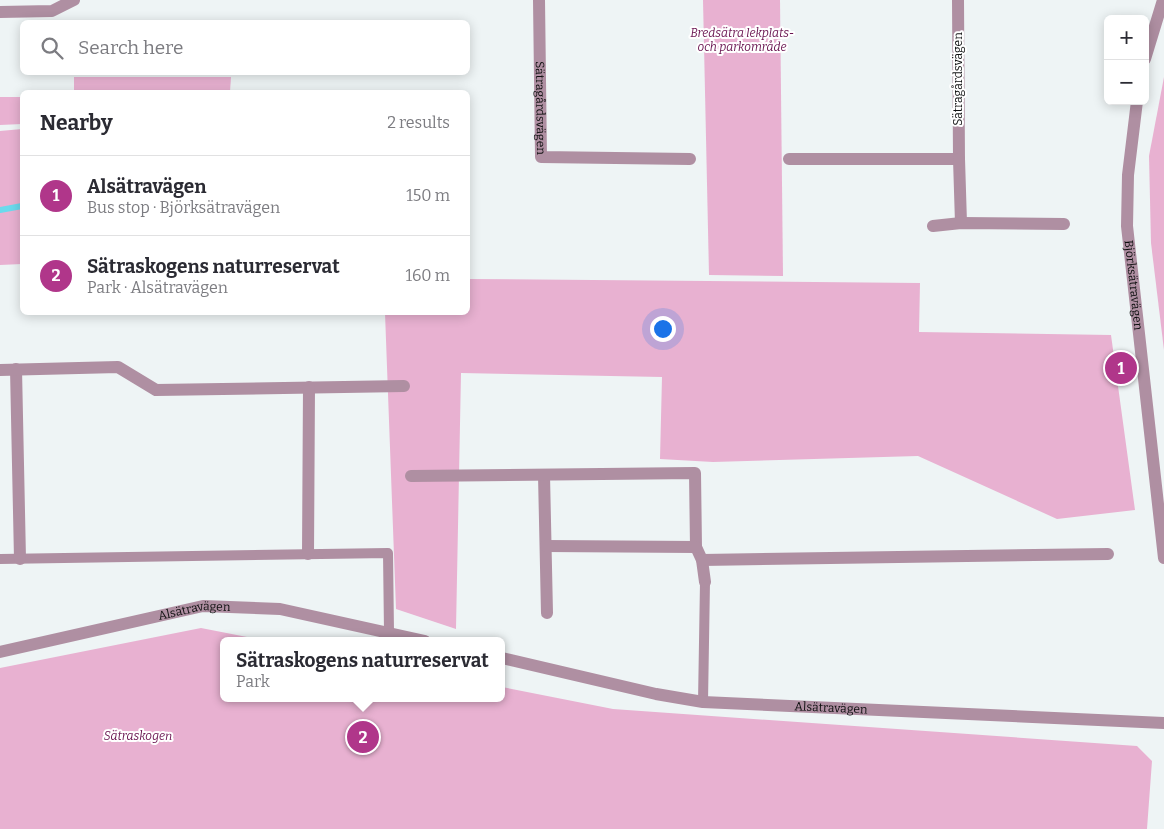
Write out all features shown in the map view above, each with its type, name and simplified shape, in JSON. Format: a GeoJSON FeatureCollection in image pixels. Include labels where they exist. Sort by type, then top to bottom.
{"type":"FeatureCollection","features":[{"type":"Feature","properties":{"kind":"street"},"geometry":{"type":"LineString","coordinates":[[0,12],[52,11],[74,0]]}},
{"type":"Feature","properties":{"kind":"street","name":"Sätragårdsvägen"},"geometry":{"type":"LineString","coordinates":[[539,0],[541,157],[690,159]]}},
{"type":"Feature","properties":{"kind":"street","name":"Sätragårdsvägen"},"geometry":{"type":"LineString","coordinates":[[958,0],[961,224]]}},
{"type":"Feature","properties":{"kind":"street"},"geometry":{"type":"LineString","coordinates":[[1149,47],[1164,0]]}},
{"type":"Feature","properties":{"kind":"street","name":"Björksätravägen"},"geometry":{"type":"LineString","coordinates":[[1137,105],[1128,175],[1127,226],[1164,557]]}},
{"type":"Feature","properties":{"kind":"street"},"geometry":{"type":"LineString","coordinates":[[789,159],[959,159]]}},
{"type":"Feature","properties":{"kind":"street"},"geometry":{"type":"LineString","coordinates":[[933,226],[961,224],[1064,224]]}},
{"type":"Feature","properties":{"kind":"street"},"geometry":{"type":"LineString","coordinates":[[0,370],[118,367],[156,390],[404,386]]}},
{"type":"Feature","properties":{"kind":"street"},"geometry":{"type":"LineString","coordinates":[[16,369],[20,559]]}},
{"type":"Feature","properties":{"kind":"street"},"geometry":{"type":"LineString","coordinates":[[308,554],[309,387]]}},
{"type":"Feature","properties":{"kind":"street"},"geometry":{"type":"LineString","coordinates":[[411,476],[695,474],[696,547],[702,560],[705,582]]}},
{"type":"Feature","properties":{"kind":"street"},"geometry":{"type":"LineString","coordinates":[[544,475],[547,613]]}},
{"type":"Feature","properties":{"kind":"street"},"geometry":{"type":"LineString","coordinates":[[546,546],[696,547]]}},
{"type":"Feature","properties":{"kind":"street"},"geometry":{"type":"LineString","coordinates":[[702,560],[1108,554]]}},
{"type":"Feature","properties":{"kind":"street","name":"Alsätravägen"},"geometry":{"type":"LineString","coordinates":[[0,652],[203,606],[280,609],[409,637]]}},
{"type":"Feature","properties":{"kind":"street","name":"Alsätravägen"},"geometry":{"type":"LineString","coordinates":[[505,659],[656,694],[703,702],[1164,723]]}},
{"type":"Feature","properties":{"kind":"lane"},"geometry":{"type":"LineString","coordinates":[[0,559],[388,553],[389,632]]}},
{"type":"Feature","properties":{"kind":"lane"},"geometry":{"type":"LineString","coordinates":[[703,702],[705,582]]}},
{"type":"Feature","properties":{"kind":"green space","name":"Bredsätra lekplats- och parkområde"},"geometry":{"type":"Polygon","coordinates":[[[703,0],[780,0],[783,276],[709,275],[703,0]]]}},
{"type":"Feature","properties":{"kind":"green space"},"geometry":{"type":"Polygon","coordinates":[[[74,77],[231,77],[230,90],[74,90],[74,77]]]}},
{"type":"Feature","properties":{"kind":"green space"},"geometry":{"type":"Polygon","coordinates":[[[1164,77],[1164,350],[1151,243],[1149,156],[1164,77]]]}},
{"type":"Feature","properties":{"kind":"green space"},"geometry":{"type":"Polygon","coordinates":[[[0,97],[20,97],[20,124],[0,125],[0,97]]]}},
{"type":"Feature","properties":{"kind":"green space"},"geometry":{"type":"Polygon","coordinates":[[[20,129],[20,264],[0,265],[0,131],[20,129]]]}},
{"type":"Feature","properties":{"kind":"green space"},"geometry":{"type":"Polygon","coordinates":[[[470,279],[920,283],[919,332],[1111,335],[1135,510],[1057,519],[918,456],[713,462],[660,459],[662,377],[461,373],[456,629],[396,609],[385,315],[470,315],[470,279]]]}},
{"type":"Feature","properties":{"kind":"green space","name":"Sätraskogen"},"geometry":{"type":"Polygon","coordinates":[[[201,628],[247,637],[220,637],[220,702],[505,702],[505,688],[613,709],[1137,746],[1152,761],[1147,829],[0,829],[0,668],[201,628]]]}},
{"type":"Feature","properties":{"kind":"waterway"},"geometry":{"type":"LineString","coordinates":[[0,210],[20,206]]}},
{"type":"Feature","properties":{"kind":"place","name":"Alsätravägen"},"geometry":{"type":"Point","coordinates":[1121,368]}},
{"type":"Feature","properties":{"kind":"place","name":"Sätraskogens naturreservat"},"geometry":{"type":"Point","coordinates":[363,737]}}]}
